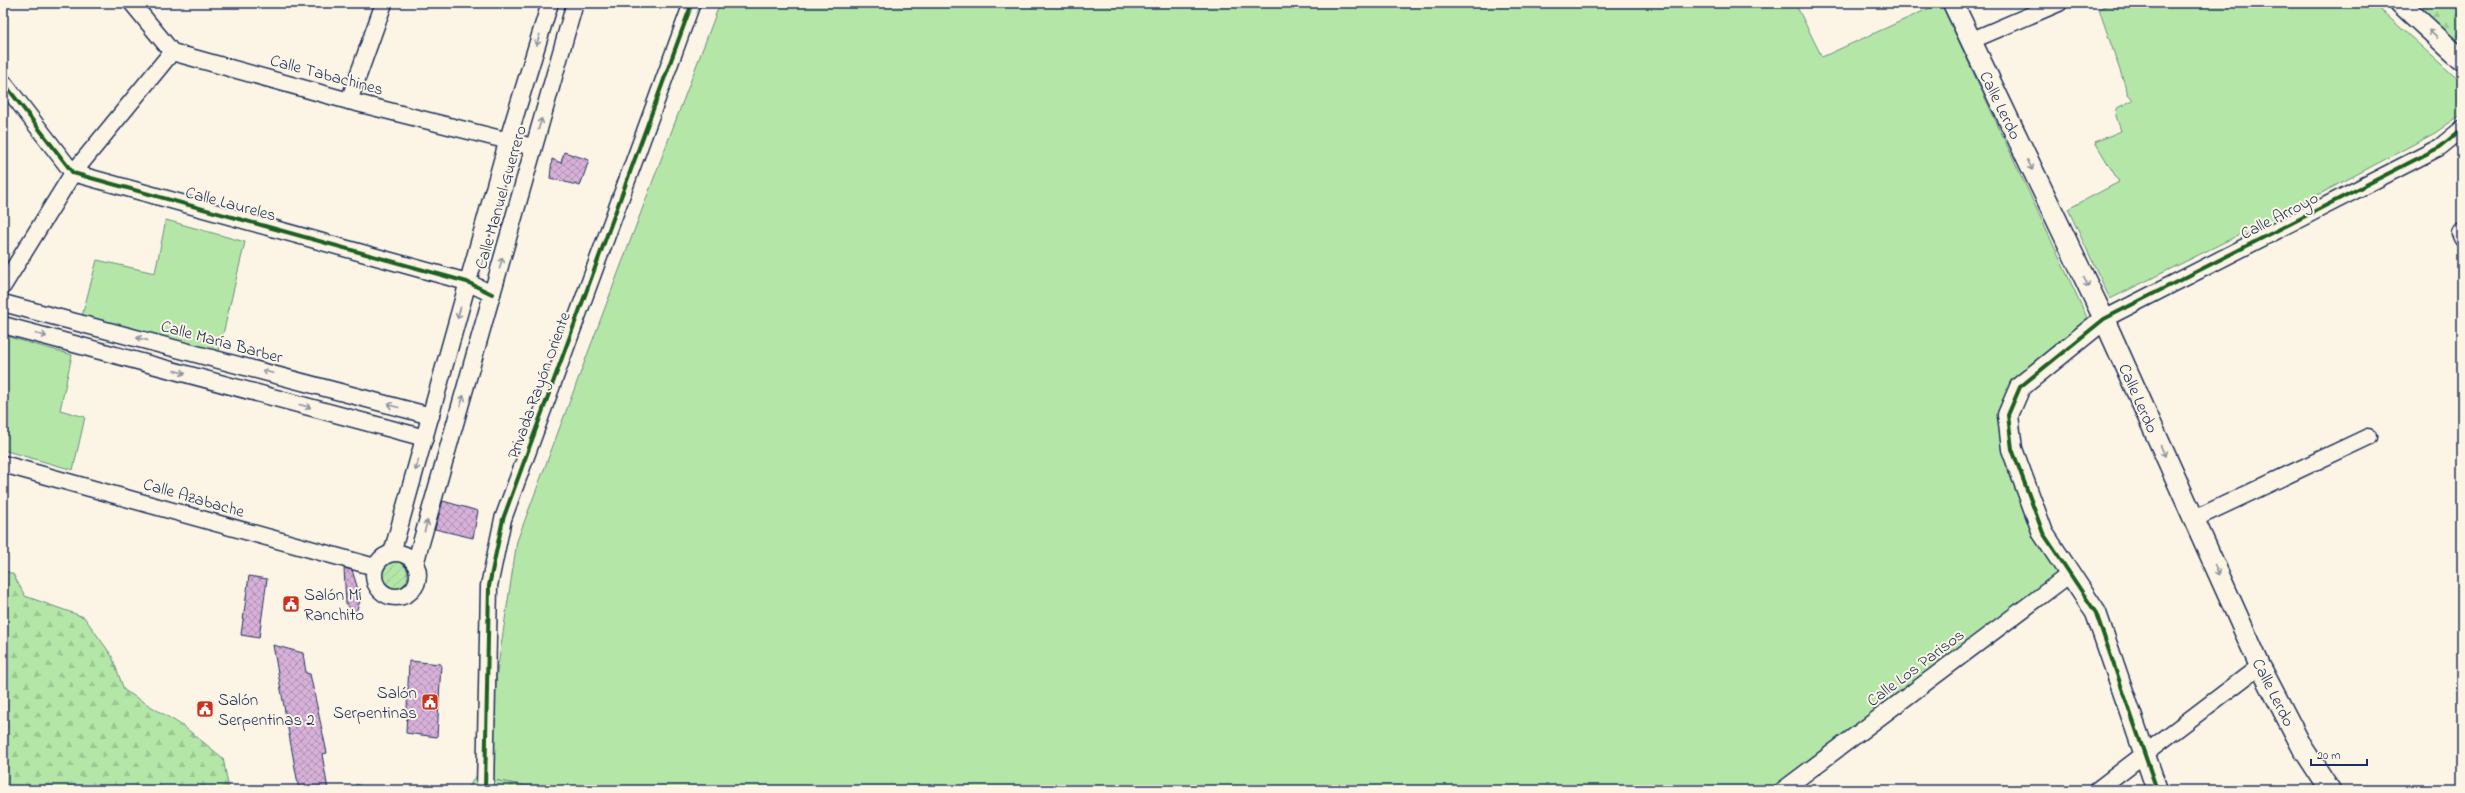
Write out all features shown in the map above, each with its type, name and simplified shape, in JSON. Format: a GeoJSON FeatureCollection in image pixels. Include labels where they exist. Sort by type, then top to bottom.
{"type":"FeatureCollection","features":[{"type":"Feature","properties":{"kind":"street"},"geometry":{"type":"LineString","coordinates":[[3,286],[73,173],[172,52],[132,3]]}},
{"type":"Feature","properties":{"kind":"street"},"geometry":{"type":"LineString","coordinates":[[350,101],[384,3]]}},
{"type":"Feature","properties":{"kind":"street","name":"Calle Manuel Guerrero"},"geometry":{"type":"LineString","coordinates":[[392,553],[508,139],[550,3]]}},
{"type":"Feature","properties":{"kind":"street","name":"Calle Manuel Guerrero"},"geometry":{"type":"LineString","coordinates":[[416,564],[575,3]]}},
{"type":"Feature","properties":{"kind":"street","name":"Privada Rayón Oriente"},"geometry":{"type":"LineString","coordinates":[[485,790],[489,586],[503,518],[692,3]]}},
{"type":"Feature","properties":{"kind":"street","name":"Calle Lerdo"},"geometry":{"type":"LineString","coordinates":[[1953,3],[2104,319],[2260,666],[2302,747],[2330,790]]}},
{"type":"Feature","properties":{"kind":"street"},"geometry":{"type":"LineString","coordinates":[[1970,41],[2059,3]]}},
{"type":"Feature","properties":{"kind":"street"},"geometry":{"type":"LineString","coordinates":[[2400,3],[2462,60]]}},
{"type":"Feature","properties":{"kind":"street","name":"Calle Tabachines"},"geometry":{"type":"LineString","coordinates":[[172,52],[350,101],[508,139],[533,147]]}},
{"type":"Feature","properties":{"kind":"street"},"geometry":{"type":"LineString","coordinates":[[3,82],[73,173]]}},
{"type":"Feature","properties":{"kind":"street","name":"Calle Arroyo"},"geometry":{"type":"LineString","coordinates":[[2104,319],[2440,147],[2462,129]]}},
{"type":"Feature","properties":{"kind":"street","name":"Calle Laureles"},"geometry":{"type":"LineString","coordinates":[[73,173],[467,282],[492,294]]}},
{"type":"Feature","properties":{"kind":"street"},"geometry":{"type":"LineString","coordinates":[[2462,232],[2460,233],[2462,238]]}},
{"type":"Feature","properties":{"kind":"street","name":"Calle María Barber"},"geometry":{"type":"LineString","coordinates":[[3,302],[431,416]]}},
{"type":"Feature","properties":{"kind":"street"},"geometry":{"type":"LineString","coordinates":[[2104,319],[2020,387],[2008,415],[2012,449],[2043,533],[2096,613],[2157,790]]}},
{"type":"Feature","properties":{"kind":"street"},"geometry":{"type":"LineString","coordinates":[[3,325],[425,438]]}},
{"type":"Feature","properties":{"kind":"street"},"geometry":{"type":"LineString","coordinates":[[2194,519],[2368,437]]}},
{"type":"Feature","properties":{"kind":"street","name":"Calle Azabache"},"geometry":{"type":"LineString","coordinates":[[3,464],[375,567]]}},
{"type":"Feature","properties":{"kind":"street"},"geometry":{"type":"LineString","coordinates":[[392,553],[406,554],[416,564],[418,572],[413,589],[407,594],[398,597],[390,596],[379,588],[374,576],[375,567],[382,558],[392,553]]}},
{"type":"Feature","properties":{"kind":"street","name":"Calle Los Parisos"},"geometry":{"type":"LineString","coordinates":[[1783,790],[2070,574]]}},
{"type":"Feature","properties":{"kind":"street"},"geometry":{"type":"LineString","coordinates":[[2097,790],[2145,755],[2260,666]]}},
{"type":"Feature","properties":{"kind":"green space"},"geometry":{"type":"Polygon","coordinates":[[[720,3],[1795,3],[1822,57],[1941,3],[2090,324],[2022,382],[2011,459],[2071,572],[1779,790],[583,790],[528,786],[492,780],[496,679],[517,541],[720,3]]]}},
{"type":"Feature","properties":{"kind":"green space"},"geometry":{"type":"Polygon","coordinates":[[[2111,3],[2373,3],[2462,83],[2462,114],[2435,133],[2297,206],[2110,299],[2068,209],[2119,182],[2095,142],[2121,131],[2116,116],[2117,108],[2133,100],[2128,94],[2099,9],[2111,3]]]}},
{"type":"Feature","properties":{"kind":"green space"},"geometry":{"type":"Polygon","coordinates":[[[2410,3],[2462,3],[2462,50],[2410,3]]]}},
{"type":"Feature","properties":{"kind":"green space"},"geometry":{"type":"Polygon","coordinates":[[[166,220],[245,242],[218,355],[82,316],[97,260],[155,273],[166,220]]]}},
{"type":"Feature","properties":{"kind":"green space"},"geometry":{"type":"Polygon","coordinates":[[[5,336],[72,355],[60,410],[85,417],[73,470],[3,450],[3,344],[5,336]]]}},
{"type":"Feature","properties":{"kind":"green space"},"geometry":{"type":"Polygon","coordinates":[[[394,561],[400,562],[404,565],[407,569],[407,581],[404,585],[400,588],[394,589],[388,588],[384,585],[381,581],[380,575],[381,569],[384,565],[388,562],[394,561]]]}},
{"type":"Feature","properties":{"kind":"green space"},"geometry":{"type":"Polygon","coordinates":[[[3,570],[13,574],[25,596],[84,617],[112,656],[124,690],[183,726],[223,758],[229,790],[3,790],[3,570]]]}},
{"type":"Feature","properties":{"kind":"green space"},"geometry":{"type":"Polygon","coordinates":[[[475,777],[528,786],[583,790],[467,790],[475,777]]]}},
{"type":"Feature","properties":{"kind":"green space"},"geometry":{"type":"Polygon","coordinates":[[[356,784],[374,790],[353,790],[356,784]]]}},
{"type":"Feature","properties":{"kind":"building"},"geometry":{"type":"Polygon","coordinates":[[[564,152],[589,160],[580,186],[550,178],[552,159],[561,163],[564,152]]]}},
{"type":"Feature","properties":{"kind":"building"},"geometry":{"type":"Polygon","coordinates":[[[443,501],[478,511],[473,538],[435,529],[443,501]]]}},
{"type":"Feature","properties":{"kind":"building"},"geometry":{"type":"Polygon","coordinates":[[[344,568],[352,570],[361,599],[355,614],[346,604],[344,568]]]}},
{"type":"Feature","properties":{"kind":"building"},"geometry":{"type":"Polygon","coordinates":[[[249,576],[267,579],[259,638],[241,635],[249,576]]]}},
{"type":"Feature","properties":{"kind":"building"},"geometry":{"type":"Polygon","coordinates":[[[273,645],[303,653],[306,673],[310,674],[327,753],[322,754],[328,790],[299,790],[273,645]]]}},
{"type":"Feature","properties":{"kind":"building"},"geometry":{"type":"Polygon","coordinates":[[[409,661],[441,664],[437,737],[406,733],[409,661]]]}},
{"type":"Feature","properties":{"kind":"cycle path"},"geometry":{"type":"LineString","coordinates":[[485,790],[489,586],[503,519],[692,3]]}},
{"type":"Feature","properties":{"kind":"cycle path"},"geometry":{"type":"LineString","coordinates":[[3,82],[73,173],[467,282],[492,294]]}},
{"type":"Feature","properties":{"kind":"cycle path"},"geometry":{"type":"LineString","coordinates":[[2157,790],[2096,613],[2043,533],[2012,449],[2008,415],[2020,387],[2104,319],[2440,147],[2462,129]]}},
{"type":"Feature","properties":{"kind":"place","name":"Salón Mí Ranchito"},"geometry":{"type":"Point","coordinates":[291,604]}},
{"type":"Feature","properties":{"kind":"place","name":"Salón Serpentinas"},"geometry":{"type":"Point","coordinates":[430,702]}},
{"type":"Feature","properties":{"kind":"place","name":"Salón Serpentinas 2"},"geometry":{"type":"Point","coordinates":[205,709]}}]}
